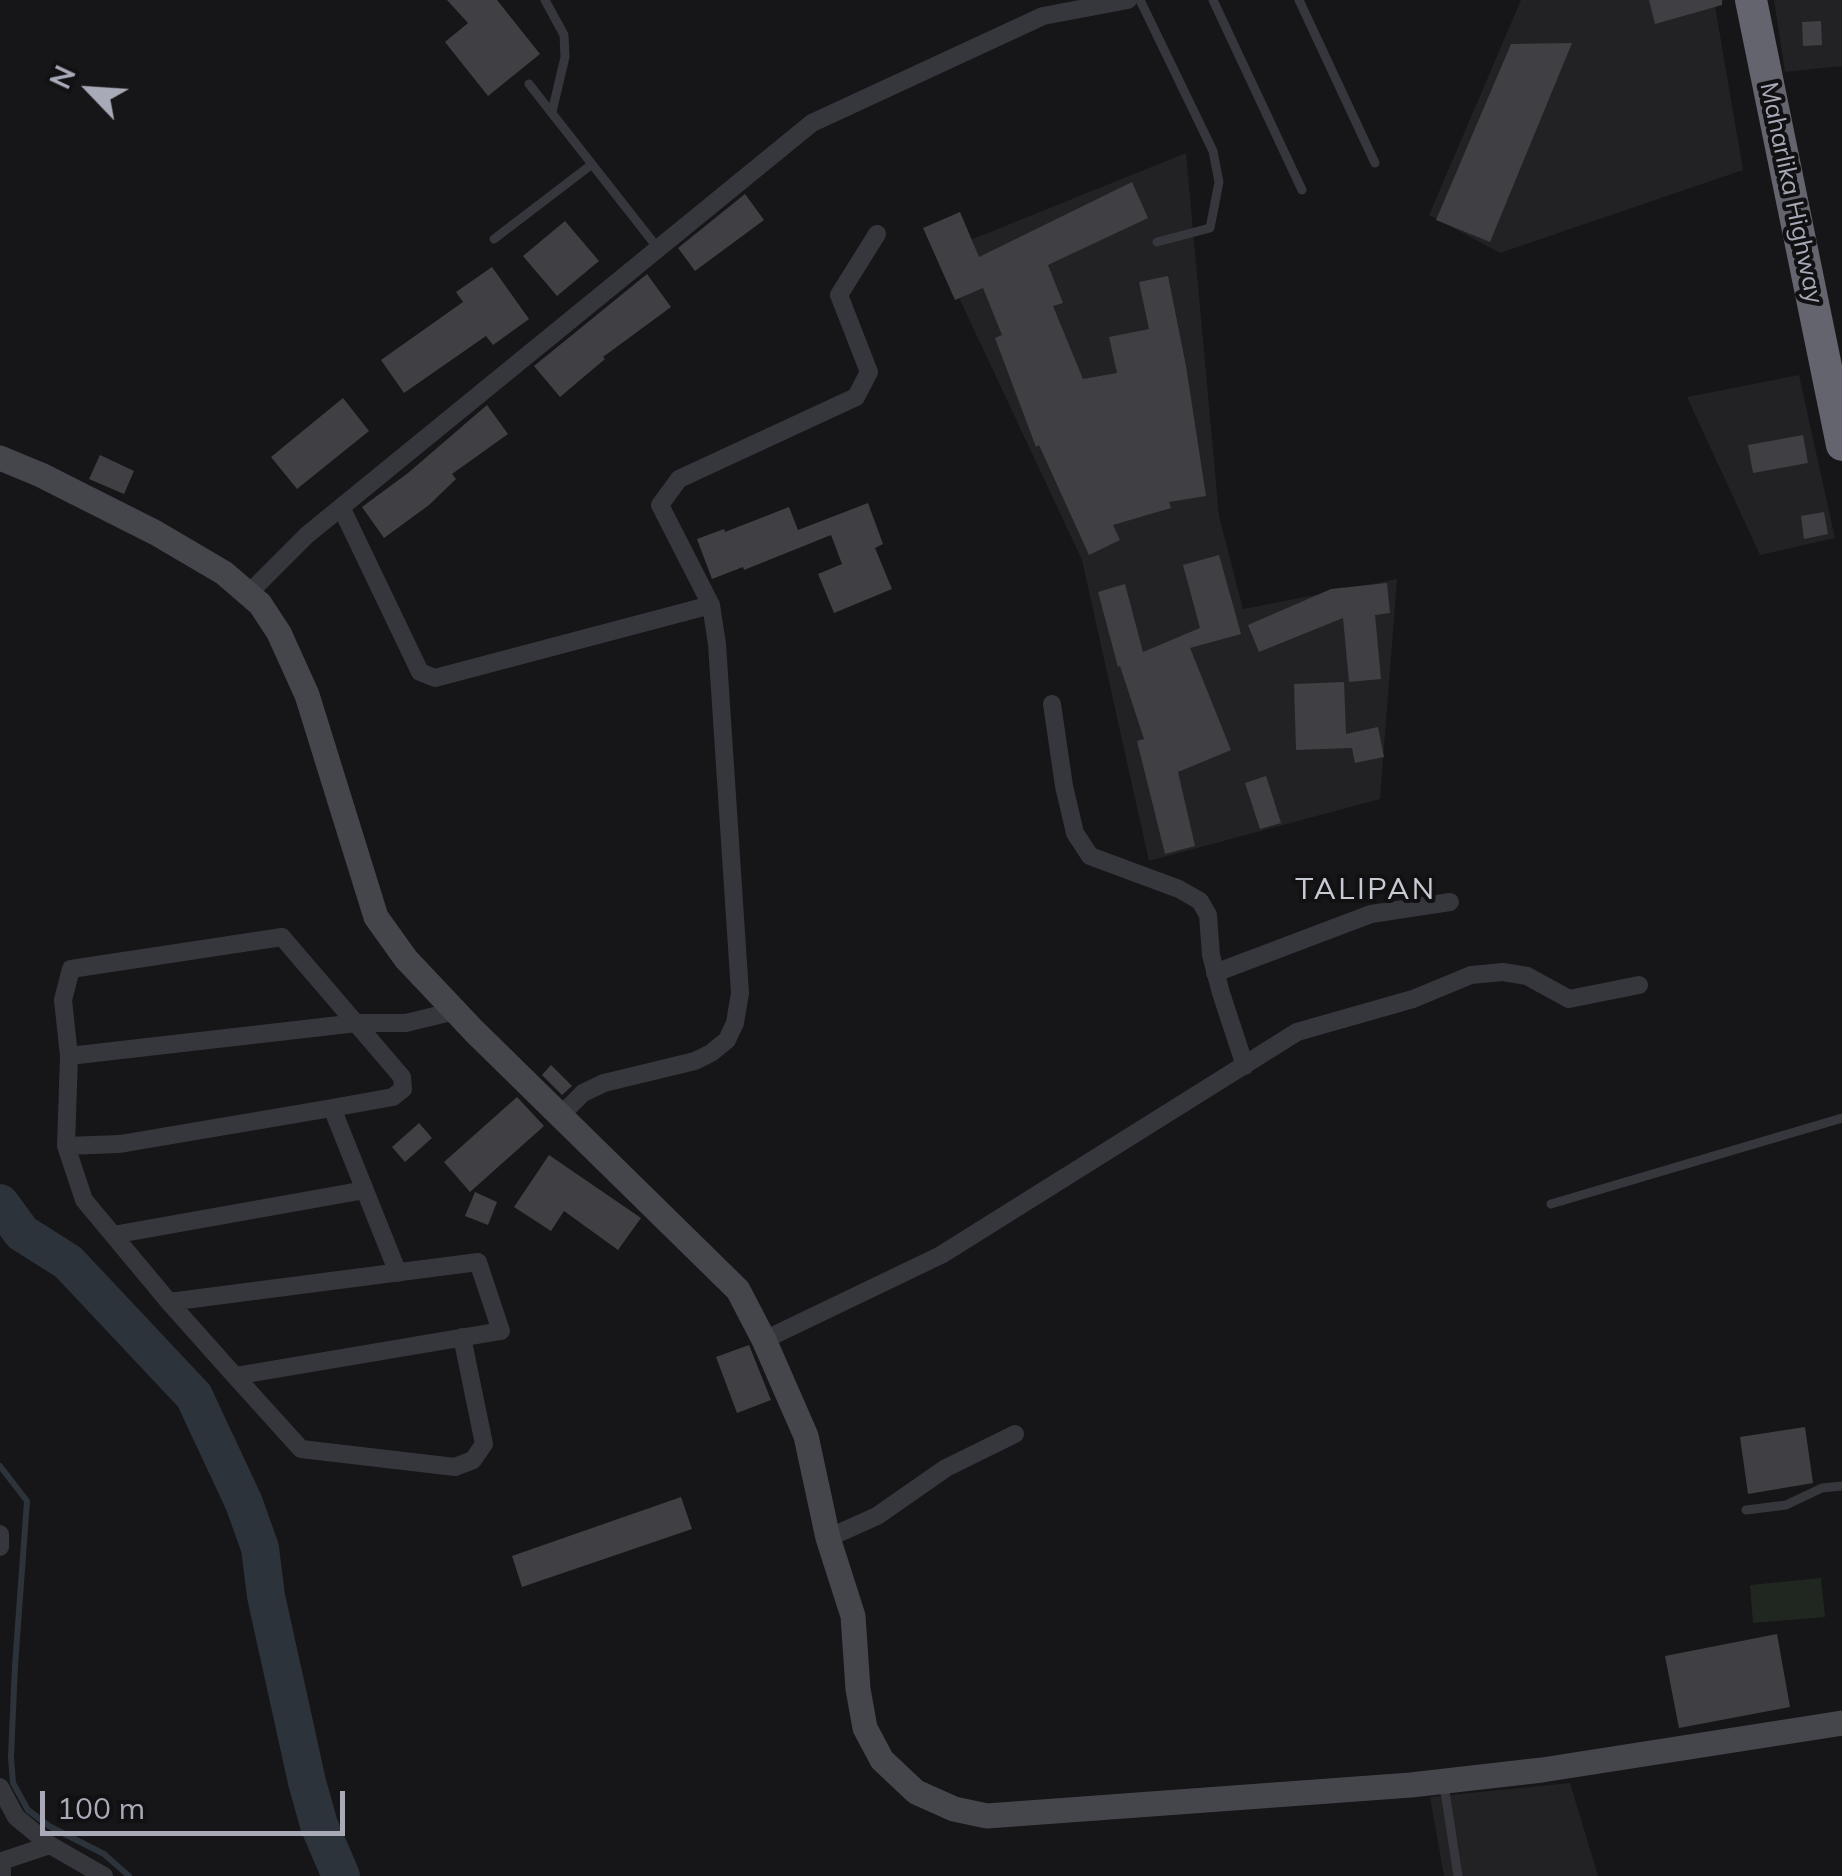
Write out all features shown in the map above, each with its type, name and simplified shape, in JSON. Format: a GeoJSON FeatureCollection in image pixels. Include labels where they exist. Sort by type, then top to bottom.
{"type":"FeatureCollection","features":[{"type":"Feature","properties":{"kind":"highway","name":"Maharlika Highway"},"geometry":{"type":"LineString","coordinates":[[1750,0],[1842,445]]}},
{"type":"Feature","properties":{"kind":"street"},"geometry":{"type":"LineString","coordinates":[[248,594],[340,507],[812,122],[1042,16],[1128,0]]}},
{"type":"Feature","properties":{"kind":"street"},"geometry":{"type":"LineString","coordinates":[[560,1116],[582,1093],[604,1083],[712,1054],[727,1040],[735,1022],[740,993],[717,644],[710,604],[660,505],[680,478],[856,397],[869,372],[839,295],[877,234]]}},
{"type":"Feature","properties":{"kind":"street"},"geometry":{"type":"LineString","coordinates":[[0,458],[41,474],[156,532],[224,573],[260,604],[279,633],[306,696],[376,917],[406,960],[455,1011],[738,1290],[806,1436],[828,1538],[854,1616],[858,1689],[865,1728],[882,1760],[916,1792],[954,1809],[986,1816],[1444,1781],[1542,1770],[1842,1723]]}},
{"type":"Feature","properties":{"kind":"street"},"geometry":{"type":"LineString","coordinates":[[340,507],[420,672],[434,678],[710,604]]}},
{"type":"Feature","properties":{"kind":"street"},"geometry":{"type":"LineString","coordinates":[[1052,704],[1075,833],[1090,856],[1179,889],[1200,901],[1208,916],[1216,973],[1245,1066]]}},
{"type":"Feature","properties":{"kind":"street"},"geometry":{"type":"LineString","coordinates":[[1216,973],[1371,914],[1450,902]]}},
{"type":"Feature","properties":{"kind":"street"},"geometry":{"type":"LineString","coordinates":[[66,1146],[120,1144],[394,1098],[403,1090],[402,1077],[282,937],[71,969],[63,1000],[68,1056],[66,1146],[84,1200],[169,1302],[302,1449],[455,1467],[473,1460],[484,1444],[462,1337]]}},
{"type":"Feature","properties":{"kind":"street"},"geometry":{"type":"LineString","coordinates":[[764,1340],[941,1256],[1297,1032],[1413,999],[1471,975],[1502,972],[1527,976],[1569,999],[1640,984]]}},
{"type":"Feature","properties":{"kind":"street"},"geometry":{"type":"LineString","coordinates":[[68,1056],[357,1023],[406,1023],[455,1011]]}},
{"type":"Feature","properties":{"kind":"street"},"geometry":{"type":"LineString","coordinates":[[332,1108],[398,1272]]}},
{"type":"Feature","properties":{"kind":"street"},"geometry":{"type":"LineString","coordinates":[[113,1235],[366,1190]]}},
{"type":"Feature","properties":{"kind":"street"},"geometry":{"type":"LineString","coordinates":[[169,1302],[478,1262],[501,1331],[235,1376]]}},
{"type":"Feature","properties":{"kind":"street"},"geometry":{"type":"LineString","coordinates":[[828,1538],[877,1516],[946,1468],[1015,1434]]}},
{"type":"Feature","properties":{"kind":"street"},"geometry":{"type":"LineString","coordinates":[[0,1534],[0,1547]]}},
{"type":"Feature","properties":{"kind":"street"},"geometry":{"type":"LineString","coordinates":[[0,1787],[16,1816],[50,1845],[104,1876]]}},
{"type":"Feature","properties":{"kind":"street"},"geometry":{"type":"LineString","coordinates":[[1,1866],[50,1845]]}},
{"type":"Feature","properties":{"kind":"lane"},"geometry":{"type":"LineString","coordinates":[[545,0],[564,35],[566,57],[552,112]]}},
{"type":"Feature","properties":{"kind":"lane"},"geometry":{"type":"LineString","coordinates":[[1140,0],[1213,151],[1219,182],[1210,228],[1157,242]]}},
{"type":"Feature","properties":{"kind":"lane"},"geometry":{"type":"LineString","coordinates":[[1214,0],[1302,190]]}},
{"type":"Feature","properties":{"kind":"lane"},"geometry":{"type":"LineString","coordinates":[[1298,0],[1375,163]]}},
{"type":"Feature","properties":{"kind":"lane"},"geometry":{"type":"LineString","coordinates":[[529,84],[657,247]]}},
{"type":"Feature","properties":{"kind":"lane"},"geometry":{"type":"LineString","coordinates":[[494,239],[591,165]]}},
{"type":"Feature","properties":{"kind":"lane"},"geometry":{"type":"LineString","coordinates":[[1551,1204],[1842,1118]]}},
{"type":"Feature","properties":{"kind":"lane"},"geometry":{"type":"LineString","coordinates":[[1746,1510],[1786,1506],[1822,1488],[1842,1486]]}},
{"type":"Feature","properties":{"kind":"lane"},"geometry":{"type":"LineString","coordinates":[[1444,1781],[1458,1876]]}},
{"type":"Feature","properties":{"kind":"shaded area"},"geometry":{"type":"Polygon","coordinates":[[[1521,0],[1714,0],[1743,170],[1500,253],[1429,215],[1521,0]]]}},
{"type":"Feature","properties":{"kind":"shaded area"},"geometry":{"type":"Polygon","coordinates":[[[1774,0],[1842,0],[1842,66],[1785,72],[1774,0]]]}},
{"type":"Feature","properties":{"kind":"shaded area"},"geometry":{"type":"Polygon","coordinates":[[[1186,153],[1219,516],[1243,609],[1397,579],[1380,799],[1149,861],[1082,560],[938,253],[1186,153]]]}},
{"type":"Feature","properties":{"kind":"shaded area"},"geometry":{"type":"Polygon","coordinates":[[[1799,375],[1835,538],[1760,555],[1687,397],[1799,375]]]}},
{"type":"Feature","properties":{"kind":"shaded area"},"geometry":{"type":"Polygon","coordinates":[[[1821,1578],[1825,1617],[1753,1623],[1750,1585],[1821,1578]]]}},
{"type":"Feature","properties":{"kind":"shaded area"},"geometry":{"type":"Polygon","coordinates":[[[1570,1783],[1598,1876],[1444,1876],[1430,1797],[1570,1783]]]}},
{"type":"Feature","properties":{"kind":"building"},"geometry":{"type":"Polygon","coordinates":[[[447,0],[497,0],[540,54],[488,96],[445,42],[468,23],[447,0]]]}},
{"type":"Feature","properties":{"kind":"building"},"geometry":{"type":"Polygon","coordinates":[[[1649,0],[1722,0],[1722,5],[1655,24],[1649,0]]]}},
{"type":"Feature","properties":{"kind":"building"},"geometry":{"type":"Polygon","coordinates":[[[1821,21],[1822,45],[1803,46],[1802,22],[1821,21]]]}},
{"type":"Feature","properties":{"kind":"building"},"geometry":{"type":"Polygon","coordinates":[[[1572,43],[1490,242],[1436,220],[1511,44],[1572,43]]]}},
{"type":"Feature","properties":{"kind":"building"},"geometry":{"type":"Polygon","coordinates":[[[1132,182],[1148,218],[1048,265],[1063,303],[1053,306],[1083,379],[1117,373],[1109,337],[1149,329],[1139,282],[1168,276],[1206,496],[1169,502],[1171,508],[1113,525],[1120,540],[1089,555],[1039,445],[1036,447],[995,338],[1002,335],[983,288],[955,300],[923,228],[960,212],[979,257],[1132,182]]]}},
{"type":"Feature","properties":{"kind":"building"},"geometry":{"type":"Polygon","coordinates":[[[745,194],[764,220],[695,271],[678,248],[745,194]]]}},
{"type":"Feature","properties":{"kind":"building"},"geometry":{"type":"Polygon","coordinates":[[[565,221],[599,261],[557,296],[523,256],[565,221]]]}},
{"type":"Feature","properties":{"kind":"building"},"geometry":{"type":"Polygon","coordinates":[[[492,267],[529,319],[493,345],[486,336],[404,393],[381,360],[463,302],[456,292],[492,267]]]}},
{"type":"Feature","properties":{"kind":"building"},"geometry":{"type":"Polygon","coordinates":[[[647,274],[671,307],[603,357],[560,397],[534,366],[647,274]]]}},
{"type":"Feature","properties":{"kind":"building"},"geometry":{"type":"Polygon","coordinates":[[[343,398],[369,431],[297,489],[271,457],[343,398]]]}},
{"type":"Feature","properties":{"kind":"building"},"geometry":{"type":"Polygon","coordinates":[[[487,405],[508,434],[452,474],[456,479],[429,505],[384,538],[362,507],[487,405]]]}},
{"type":"Feature","properties":{"kind":"building"},"geometry":{"type":"Polygon","coordinates":[[[1803,435],[1808,463],[1753,473],[1748,445],[1803,435]]]}},
{"type":"Feature","properties":{"kind":"building"},"geometry":{"type":"Polygon","coordinates":[[[100,455],[134,471],[124,494],[89,479],[100,455]]]}},
{"type":"Feature","properties":{"kind":"building"},"geometry":{"type":"Polygon","coordinates":[[[868,503],[883,544],[875,548],[892,589],[834,613],[818,574],[842,564],[831,535],[712,579],[697,539],[789,507],[798,530],[868,503]]]}},
{"type":"Feature","properties":{"kind":"building"},"geometry":{"type":"Polygon","coordinates":[[[1824,512],[1828,534],[1804,539],[1801,516],[1824,512]]]}},
{"type":"Feature","properties":{"kind":"building"},"geometry":{"type":"Polygon","coordinates":[[[1219,555],[1241,634],[1190,648],[1231,750],[1178,772],[1195,846],[1165,854],[1137,741],[1144,739],[1118,667],[1098,592],[1125,584],[1143,652],[1200,628],[1183,565],[1219,555]]]}},
{"type":"Feature","properties":{"kind":"building"},"geometry":{"type":"Polygon","coordinates":[[[1387,583],[1390,613],[1375,615],[1381,679],[1349,682],[1343,618],[1259,652],[1248,625],[1331,589],[1387,583]]]}},
{"type":"Feature","properties":{"kind":"building"},"geometry":{"type":"Polygon","coordinates":[[[1344,682],[1346,734],[1378,727],[1384,757],[1355,763],[1352,748],[1296,750],[1294,684],[1344,682]]]}},
{"type":"Feature","properties":{"kind":"building"},"geometry":{"type":"Polygon","coordinates":[[[1266,776],[1281,823],[1260,829],[1245,783],[1266,776]]]}},
{"type":"Feature","properties":{"kind":"building"},"geometry":{"type":"Polygon","coordinates":[[[551,1065],[572,1086],[562,1095],[542,1075],[551,1065]]]}},
{"type":"Feature","properties":{"kind":"building"},"geometry":{"type":"Polygon","coordinates":[[[517,1097],[544,1126],[470,1192],[444,1162],[517,1097]]]}},
{"type":"Feature","properties":{"kind":"building"},"geometry":{"type":"Polygon","coordinates":[[[419,1123],[432,1138],[405,1162],[392,1147],[419,1123]]]}},
{"type":"Feature","properties":{"kind":"building"},"geometry":{"type":"Polygon","coordinates":[[[549,1155],[641,1218],[618,1250],[564,1211],[551,1231],[514,1207],[549,1155]]]}},
{"type":"Feature","properties":{"kind":"building"},"geometry":{"type":"Polygon","coordinates":[[[475,1192],[497,1202],[488,1225],[465,1216],[475,1192]]]}},
{"type":"Feature","properties":{"kind":"building"},"geometry":{"type":"Polygon","coordinates":[[[749,1345],[771,1400],[737,1413],[716,1357],[749,1345]]]}},
{"type":"Feature","properties":{"kind":"building"},"geometry":{"type":"Polygon","coordinates":[[[1805,1427],[1813,1483],[1748,1494],[1740,1437],[1805,1427]]]}},
{"type":"Feature","properties":{"kind":"building"},"geometry":{"type":"Polygon","coordinates":[[[681,1497],[692,1529],[522,1587],[512,1556],[681,1497]]]}},
{"type":"Feature","properties":{"kind":"building"},"geometry":{"type":"Polygon","coordinates":[[[1777,1634],[1790,1707],[1679,1728],[1665,1656],[1777,1634]]]}},
{"type":"Feature","properties":{"kind":"waterway"},"geometry":{"type":"LineString","coordinates":[[0,1203],[22,1233],[68,1262],[194,1396],[244,1503],[260,1548],[266,1596],[307,1782],[319,1825],[341,1876]]}},
{"type":"Feature","properties":{"kind":"waterway"},"geometry":{"type":"LineString","coordinates":[[0,1466],[27,1501],[15,1666],[13,1783],[28,1810],[49,1826],[104,1854],[129,1876]]}},
{"type":"Feature","properties":{"kind":"district","name":"TALIPAN"},"geometry":{"type":"Point","coordinates":[1366,890]}}]}
